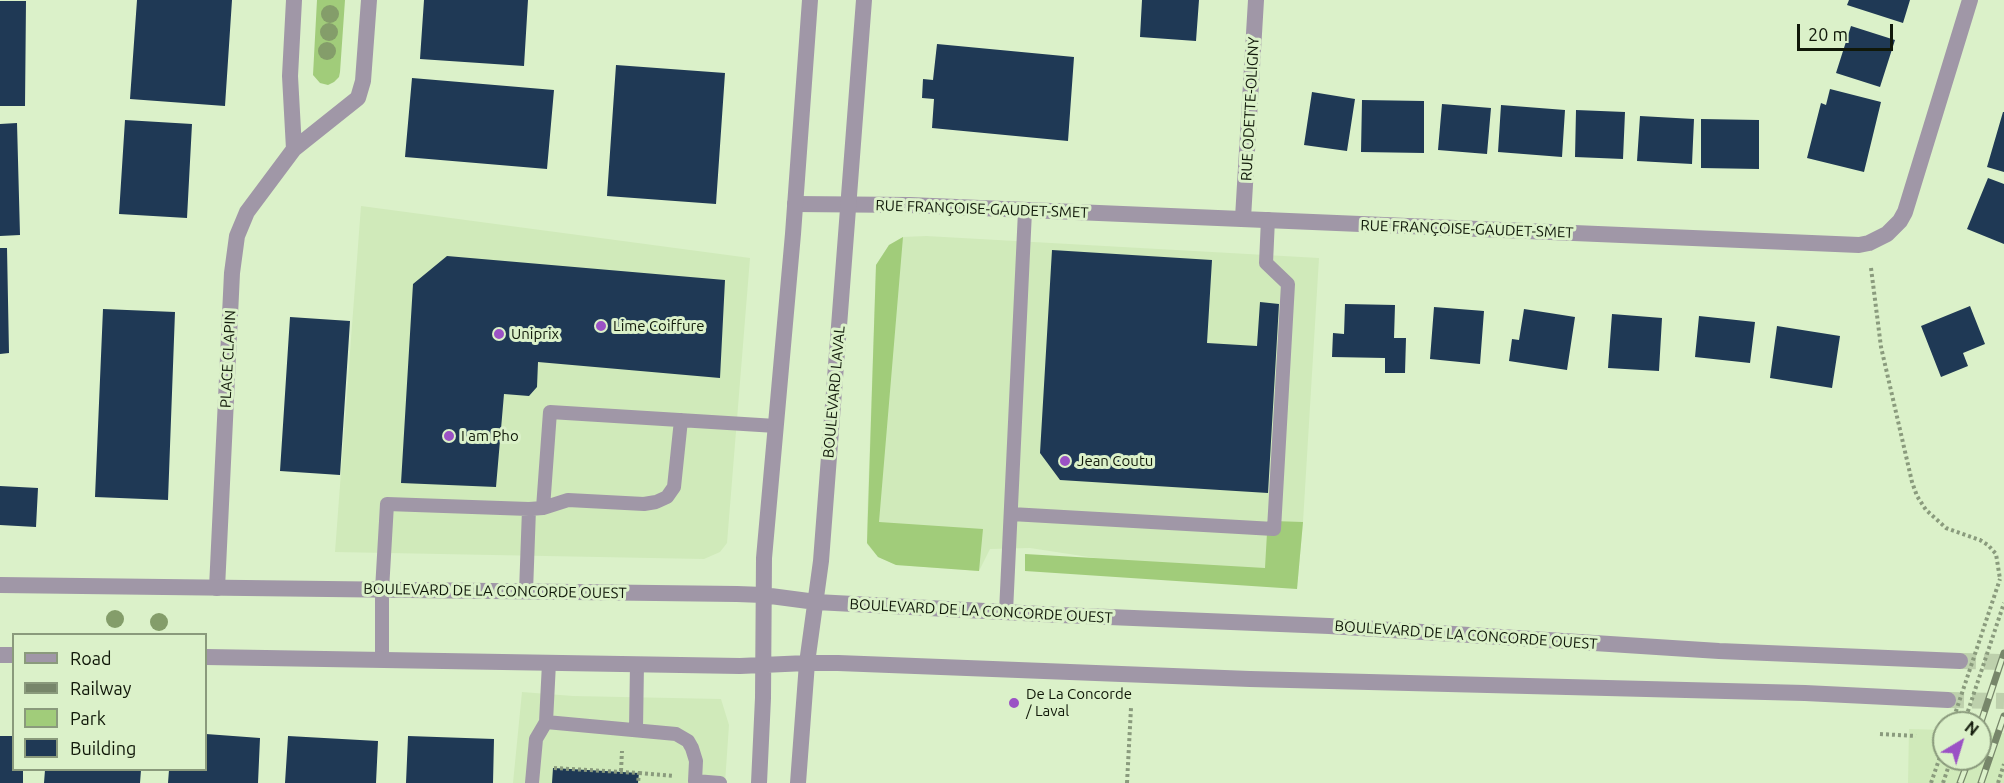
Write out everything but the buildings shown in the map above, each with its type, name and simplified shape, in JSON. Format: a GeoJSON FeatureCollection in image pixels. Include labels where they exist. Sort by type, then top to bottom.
{"type":"FeatureCollection","features":[{"type":"Feature","properties":{"kind":"street"},"geometry":{"type":"LineString","coordinates":[[294,0],[290,76],[294,149]]}},
{"type":"Feature","properties":{"kind":"street","name":"PLACE CLAPIN"},"geometry":{"type":"LineString","coordinates":[[217,588],[232,273],[237,236],[247,212],[294,149],[358,98],[363,81],[369,0]]}},
{"type":"Feature","properties":{"kind":"street"},"geometry":{"type":"LineString","coordinates":[[759,783],[763,698],[765,546],[795,204],[810,0]]}},
{"type":"Feature","properties":{"kind":"street","name":"BOULEVARD LAVAL"},"geometry":{"type":"LineString","coordinates":[[798,783],[807,663],[821,561],[864,0]]}},
{"type":"Feature","properties":{"kind":"street","name":"RUE ODETTE-OLIGNY"},"geometry":{"type":"LineString","coordinates":[[1243,218],[1256,0]]}},
{"type":"Feature","properties":{"kind":"street","name":"RUE FRANÇOISE-GAUDET-SMET"},"geometry":{"type":"LineString","coordinates":[[795,204],[909,205],[1849,245],[1869,243],[1887,234],[1900,221],[1905,212],[1970,0]]}},
{"type":"Feature","properties":{"kind":"street","name":"BOULEVARD DE LA CONCORDE OUEST"},"geometry":{"type":"LineString","coordinates":[[0,585],[763,595],[816,602],[1329,626],[1719,651],[1960,661]]}},
{"type":"Feature","properties":{"kind":"street"},"geometry":{"type":"LineString","coordinates":[[207,657],[763,666],[807,663],[1238,679],[1804,693],[1948,700]]}},
{"type":"Feature","properties":{"kind":"lane"},"geometry":{"type":"LineString","coordinates":[[1006,612],[1025,211]]}},
{"type":"Feature","properties":{"kind":"lane"},"geometry":{"type":"LineString","coordinates":[[1011,514],[1274,529],[1288,284],[1266,263],[1268,219]]}},
{"type":"Feature","properties":{"kind":"lane"},"geometry":{"type":"LineString","coordinates":[[543,508],[550,412],[776,426]]}},
{"type":"Feature","properties":{"kind":"lane"},"geometry":{"type":"LineString","coordinates":[[382,659],[382,590],[387,504],[528,509],[543,508],[568,501],[644,504],[656,502],[667,497],[674,487],[681,420]]}},
{"type":"Feature","properties":{"kind":"lane"},"geometry":{"type":"LineString","coordinates":[[526,592],[528,509]]}},
{"type":"Feature","properties":{"kind":"lane"},"geometry":{"type":"LineString","coordinates":[[532,783],[536,739],[546,722],[549,663]]}},
{"type":"Feature","properties":{"kind":"lane"},"geometry":{"type":"LineString","coordinates":[[636,729],[637,664]]}},
{"type":"Feature","properties":{"kind":"lane"},"geometry":{"type":"LineString","coordinates":[[546,722],[676,734],[688,741],[695,754],[695,781],[720,783]]}},
{"type":"Feature","properties":{"kind":"path"},"geometry":{"type":"LineString","coordinates":[[1871,268],[1881,347],[1917,496],[1926,510],[1946,528],[1980,540],[1996,554],[2000,579],[1956,711]]}},
{"type":"Feature","properties":{"kind":"path"},"geometry":{"type":"LineString","coordinates":[[1968,711],[2004,603]]}},
{"type":"Feature","properties":{"kind":"path"},"geometry":{"type":"LineString","coordinates":[[1128,783],[1131,708]]}},
{"type":"Feature","properties":{"kind":"path"},"geometry":{"type":"LineString","coordinates":[[1880,734],[1916,736]]}},
{"type":"Feature","properties":{"kind":"path"},"geometry":{"type":"LineString","coordinates":[[1998,783],[2004,764]]}},
{"type":"Feature","properties":{"kind":"path"},"geometry":{"type":"LineString","coordinates":[[553,768],[676,776],[695,781]]}},
{"type":"Feature","properties":{"kind":"path"},"geometry":{"type":"LineString","coordinates":[[638,783],[639,773]]}},
{"type":"Feature","properties":{"kind":"shaded area"},"geometry":{"type":"Polygon","coordinates":[[[361,206],[750,258],[727,543],[720,552],[704,559],[335,552],[361,206]]]}},
{"type":"Feature","properties":{"kind":"shaded area"},"geometry":{"type":"Polygon","coordinates":[[[926,236],[1319,258],[1297,589],[1030,548],[990,549],[979,571],[896,565],[878,557],[867,544],[876,265],[889,245],[903,237],[926,236]]]}},
{"type":"Feature","properties":{"kind":"shaded area"},"geometry":{"type":"Polygon","coordinates":[[[522,692],[573,696],[721,699],[729,725],[725,783],[513,783],[522,692]]]}},
{"type":"Feature","properties":{"kind":"shaded area"},"geometry":{"type":"Polygon","coordinates":[[[1909,729],[1932,730],[1932,771],[1992,771],[1992,732],[2004,733],[2004,783],[1908,783],[1909,729]]]}},
{"type":"Feature","properties":{"kind":"green space"},"geometry":{"type":"Polygon","coordinates":[[[317,0],[345,0],[339,77],[328,85],[320,83],[313,75],[317,0]]]}},
{"type":"Feature","properties":{"kind":"green space"},"geometry":{"type":"Polygon","coordinates":[[[903,237],[879,522],[983,529],[979,571],[896,565],[878,557],[867,543],[876,265],[889,245],[903,237]]]}},
{"type":"Feature","properties":{"kind":"green space"},"geometry":{"type":"Polygon","coordinates":[[[1273,521],[1303,522],[1297,589],[1025,571],[1025,554],[1265,568],[1267,533],[1273,521]]]}},
{"type":"Feature","properties":{"kind":"tunnel"},"geometry":{"type":"LineString","coordinates":[[1960,661],[2004,662]]}},
{"type":"Feature","properties":{"kind":"tunnel"},"geometry":{"type":"LineString","coordinates":[[1948,700],[2004,701]]}},
{"type":"Feature","properties":{"kind":"railway"},"geometry":{"type":"LineString","coordinates":[[1985,711],[2004,653]]}},
{"type":"Feature","properties":{"kind":"railway"},"geometry":{"type":"LineString","coordinates":[[1981,783],[2004,716]]}},
{"type":"Feature","properties":{"kind":"railway"},"geometry":{"type":"LineString","coordinates":[[1960,783],[1964,771]]}},
{"type":"Feature","properties":{"kind":"place","name":"Lime Coiffure"},"geometry":{"type":"Point","coordinates":[601,326]}},
{"type":"Feature","properties":{"kind":"place","name":"Uniprix"},"geometry":{"type":"Point","coordinates":[499,334]}},
{"type":"Feature","properties":{"kind":"place","name":"I am Pho"},"geometry":{"type":"Point","coordinates":[449,436]}},
{"type":"Feature","properties":{"kind":"place","name":"Jean Coutu"},"geometry":{"type":"Point","coordinates":[1065,461]}},
{"type":"Feature","properties":{"kind":"place","name":"De La Concorde / Laval"},"geometry":{"type":"Point","coordinates":[1014,703]}}]}
